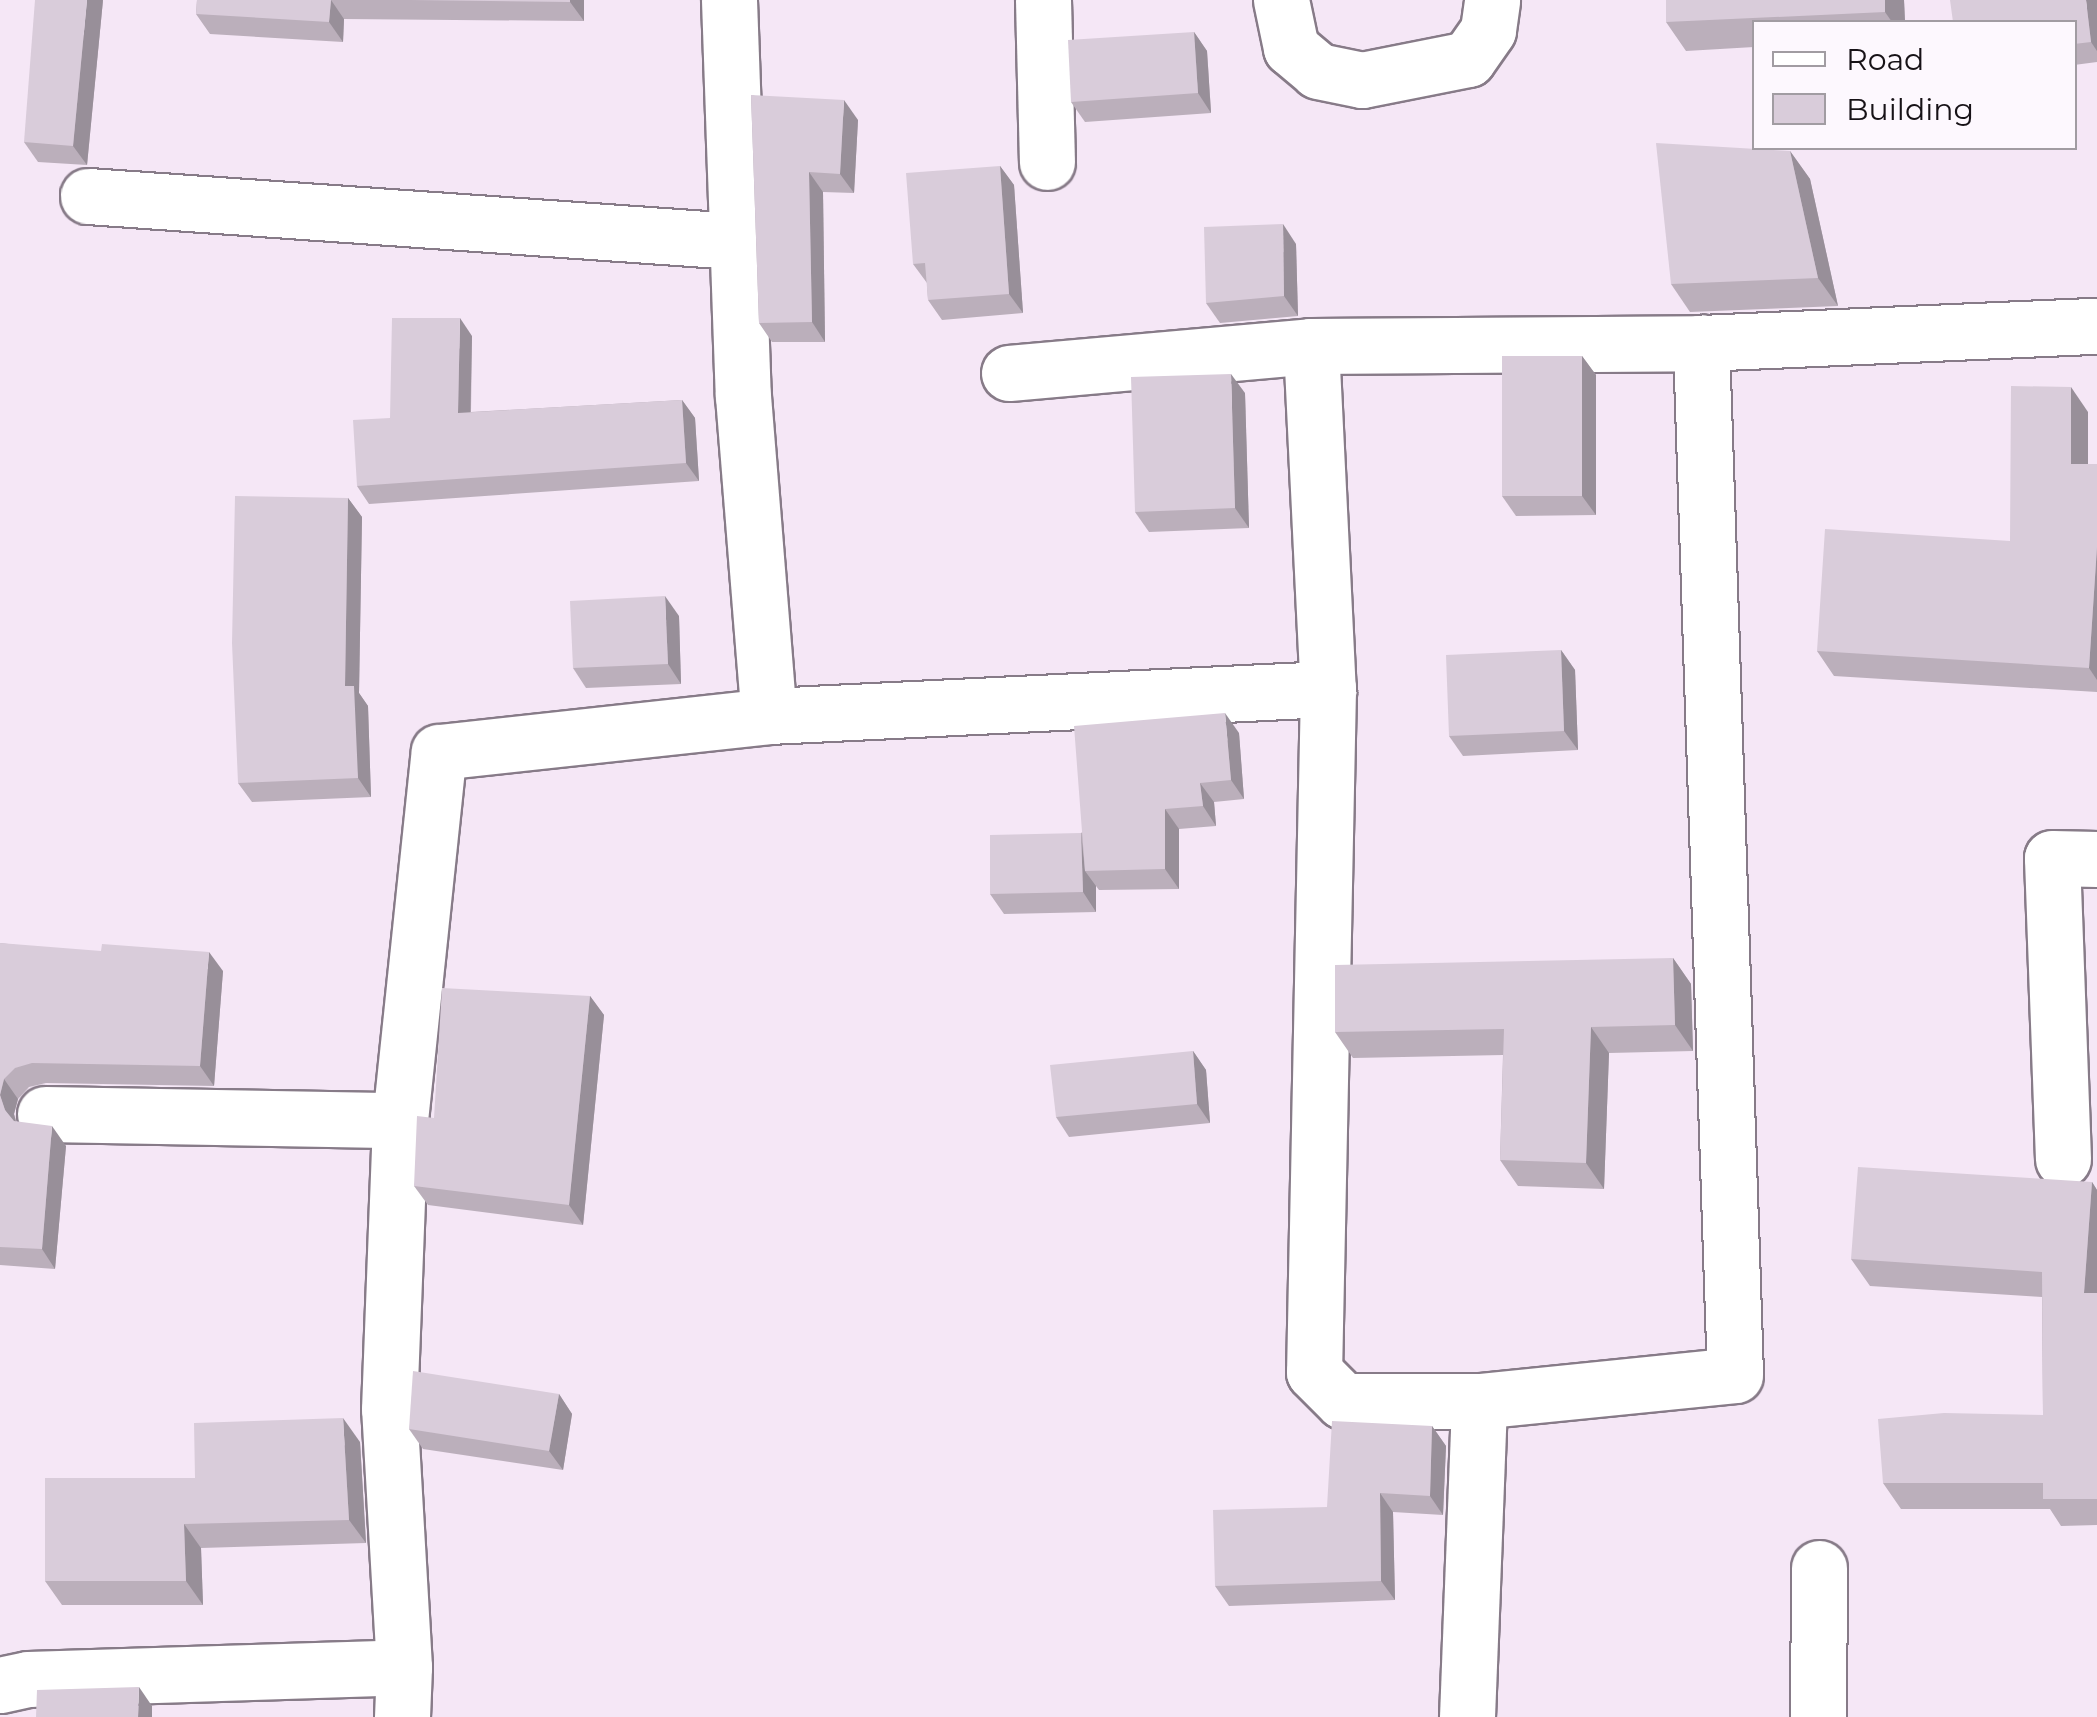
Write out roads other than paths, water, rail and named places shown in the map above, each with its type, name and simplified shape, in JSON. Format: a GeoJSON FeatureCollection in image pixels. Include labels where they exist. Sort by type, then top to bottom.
{"type":"FeatureCollection","features":[{"type":"Feature","properties":{"kind":"street"},"geometry":{"type":"LineString","coordinates":[[729,0],[734,241],[769,716]]}},
{"type":"Feature","properties":{"kind":"street"},"geometry":{"type":"LineString","coordinates":[[1042,0],[1047,162]]}},
{"type":"Feature","properties":{"kind":"street"},"geometry":{"type":"LineString","coordinates":[[1282,0],[1291,48],[1318,70],[1362,80],[1468,59],[1488,30],[1492,0]]}},
{"type":"Feature","properties":{"kind":"street"},"geometry":{"type":"LineString","coordinates":[[88,196],[734,241]]}},
{"type":"Feature","properties":{"kind":"street"},"geometry":{"type":"LineString","coordinates":[[1009,373],[1310,346],[1701,343],[2097,326]]}},
{"type":"Feature","properties":{"kind":"street"},"geometry":{"type":"LineString","coordinates":[[1310,346],[1328,688],[1314,1372],[1343,1401],[1479,1401],[1736,1375],[1701,343]]}},
{"type":"Feature","properties":{"kind":"street"},"geometry":{"type":"LineString","coordinates":[[0,1685],[28,1679],[403,1692],[389,1409],[400,1120],[438,752],[769,716],[1328,688]]}},
{"type":"Feature","properties":{"kind":"street"},"geometry":{"type":"LineString","coordinates":[[2063,1159],[2052,858],[2097,859]]}},
{"type":"Feature","properties":{"kind":"street"},"geometry":{"type":"LineString","coordinates":[[45,1114],[400,1120]]}},
{"type":"Feature","properties":{"kind":"street"},"geometry":{"type":"LineString","coordinates":[[1467,1717],[1479,1401]]}},
{"type":"Feature","properties":{"kind":"street"},"geometry":{"type":"LineString","coordinates":[[1818,1717],[1819,1568]]}}]}
